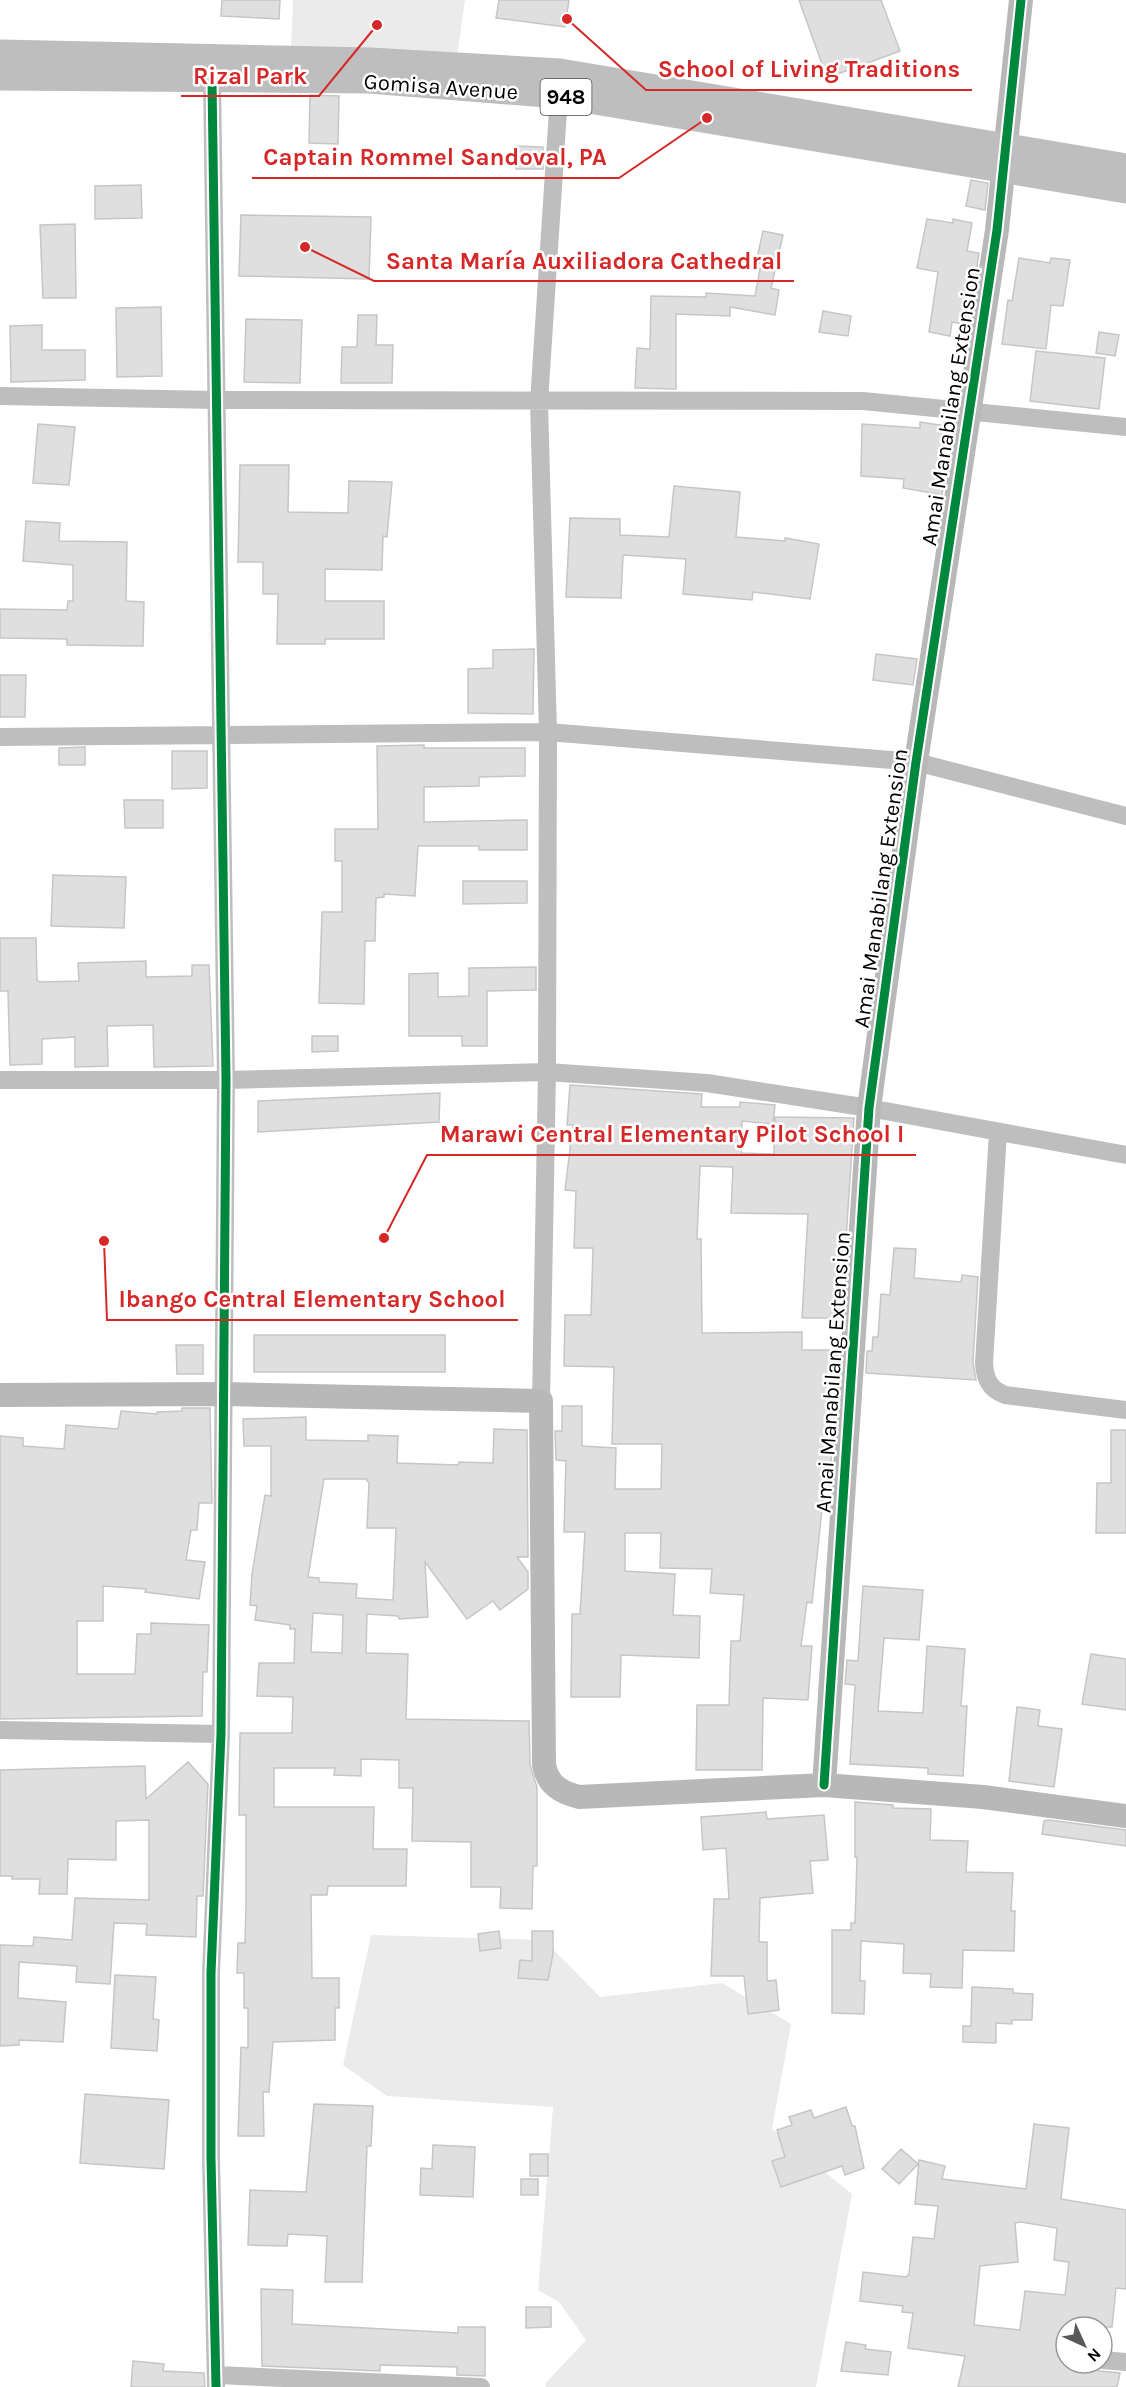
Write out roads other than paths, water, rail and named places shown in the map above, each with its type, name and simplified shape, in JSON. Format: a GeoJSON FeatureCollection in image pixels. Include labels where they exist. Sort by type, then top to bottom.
{"type":"FeatureCollection","features":[{"type":"Feature","properties":{"kind":"main road","name":"Gomisa Avenue"},"geometry":{"type":"LineString","coordinates":[[0,53],[370,61],[560,72],[1004,158],[1126,190]]}},
{"type":"Feature","properties":{"kind":"main road","name":"Gomisa Avenue"},"geometry":{"type":"LineString","coordinates":[[0,77],[369,80],[559,95],[1004,158],[1126,167]]}},
{"type":"Feature","properties":{"kind":"street","name":"Amai Manabilang Extension"},"geometry":{"type":"LineString","coordinates":[[824,1785],[869,1108],[916,762],[997,230],[1021,0]]}},
{"type":"Feature","properties":{"kind":"street"},"geometry":{"type":"LineString","coordinates":[[212,80],[226,1080],[221,1734],[211,1973],[211,2158],[216,2381],[481,2387]]}},
{"type":"Feature","properties":{"kind":"street"},"geometry":{"type":"LineString","coordinates":[[559,95],[539,402],[548,732],[547,1072],[540,1401],[544,1765],[546,1775],[553,1785],[565,1793],[579,1797],[824,1785],[983,1797],[1126,1816]]}},
{"type":"Feature","properties":{"kind":"street"},"geometry":{"type":"LineString","coordinates":[[0,396],[539,402],[863,401],[1126,427]]}},
{"type":"Feature","properties":{"kind":"street"},"geometry":{"type":"LineString","coordinates":[[0,737],[548,732],[916,762],[1126,816]]}},
{"type":"Feature","properties":{"kind":"street"},"geometry":{"type":"LineString","coordinates":[[0,1080],[226,1080],[547,1072],[707,1083],[869,1108],[1126,1155]]}},
{"type":"Feature","properties":{"kind":"street"},"geometry":{"type":"LineString","coordinates":[[998,1132],[984,1363],[986,1378],[993,1389],[1005,1395],[1126,1410]]}},
{"type":"Feature","properties":{"kind":"street"},"geometry":{"type":"LineString","coordinates":[[0,1395],[225,1394],[540,1401]]}},
{"type":"Feature","properties":{"kind":"street"},"geometry":{"type":"LineString","coordinates":[[0,1730],[221,1734]]}},
{"type":"Feature","properties":{"kind":"place","name":"School of Living Traditions"},"geometry":{"type":"Point","coordinates":[567,19]}},
{"type":"Feature","properties":{"kind":"place","name":"Rizal Park"},"geometry":{"type":"Point","coordinates":[377,25]}},
{"type":"Feature","properties":{"kind":"place","name":"Captain Rommel Sandoval, PA"},"geometry":{"type":"Point","coordinates":[707,118]}},
{"type":"Feature","properties":{"kind":"place","name":"Santa María Auxiliadora Cathedral"},"geometry":{"type":"Point","coordinates":[305,247]}},
{"type":"Feature","properties":{"kind":"place","name":"Marawi Central Elementary Pilot School I"},"geometry":{"type":"Point","coordinates":[384,1238]}},
{"type":"Feature","properties":{"kind":"place","name":"Ibango Central Elementary School"},"geometry":{"type":"Point","coordinates":[104,1241]}}]}
